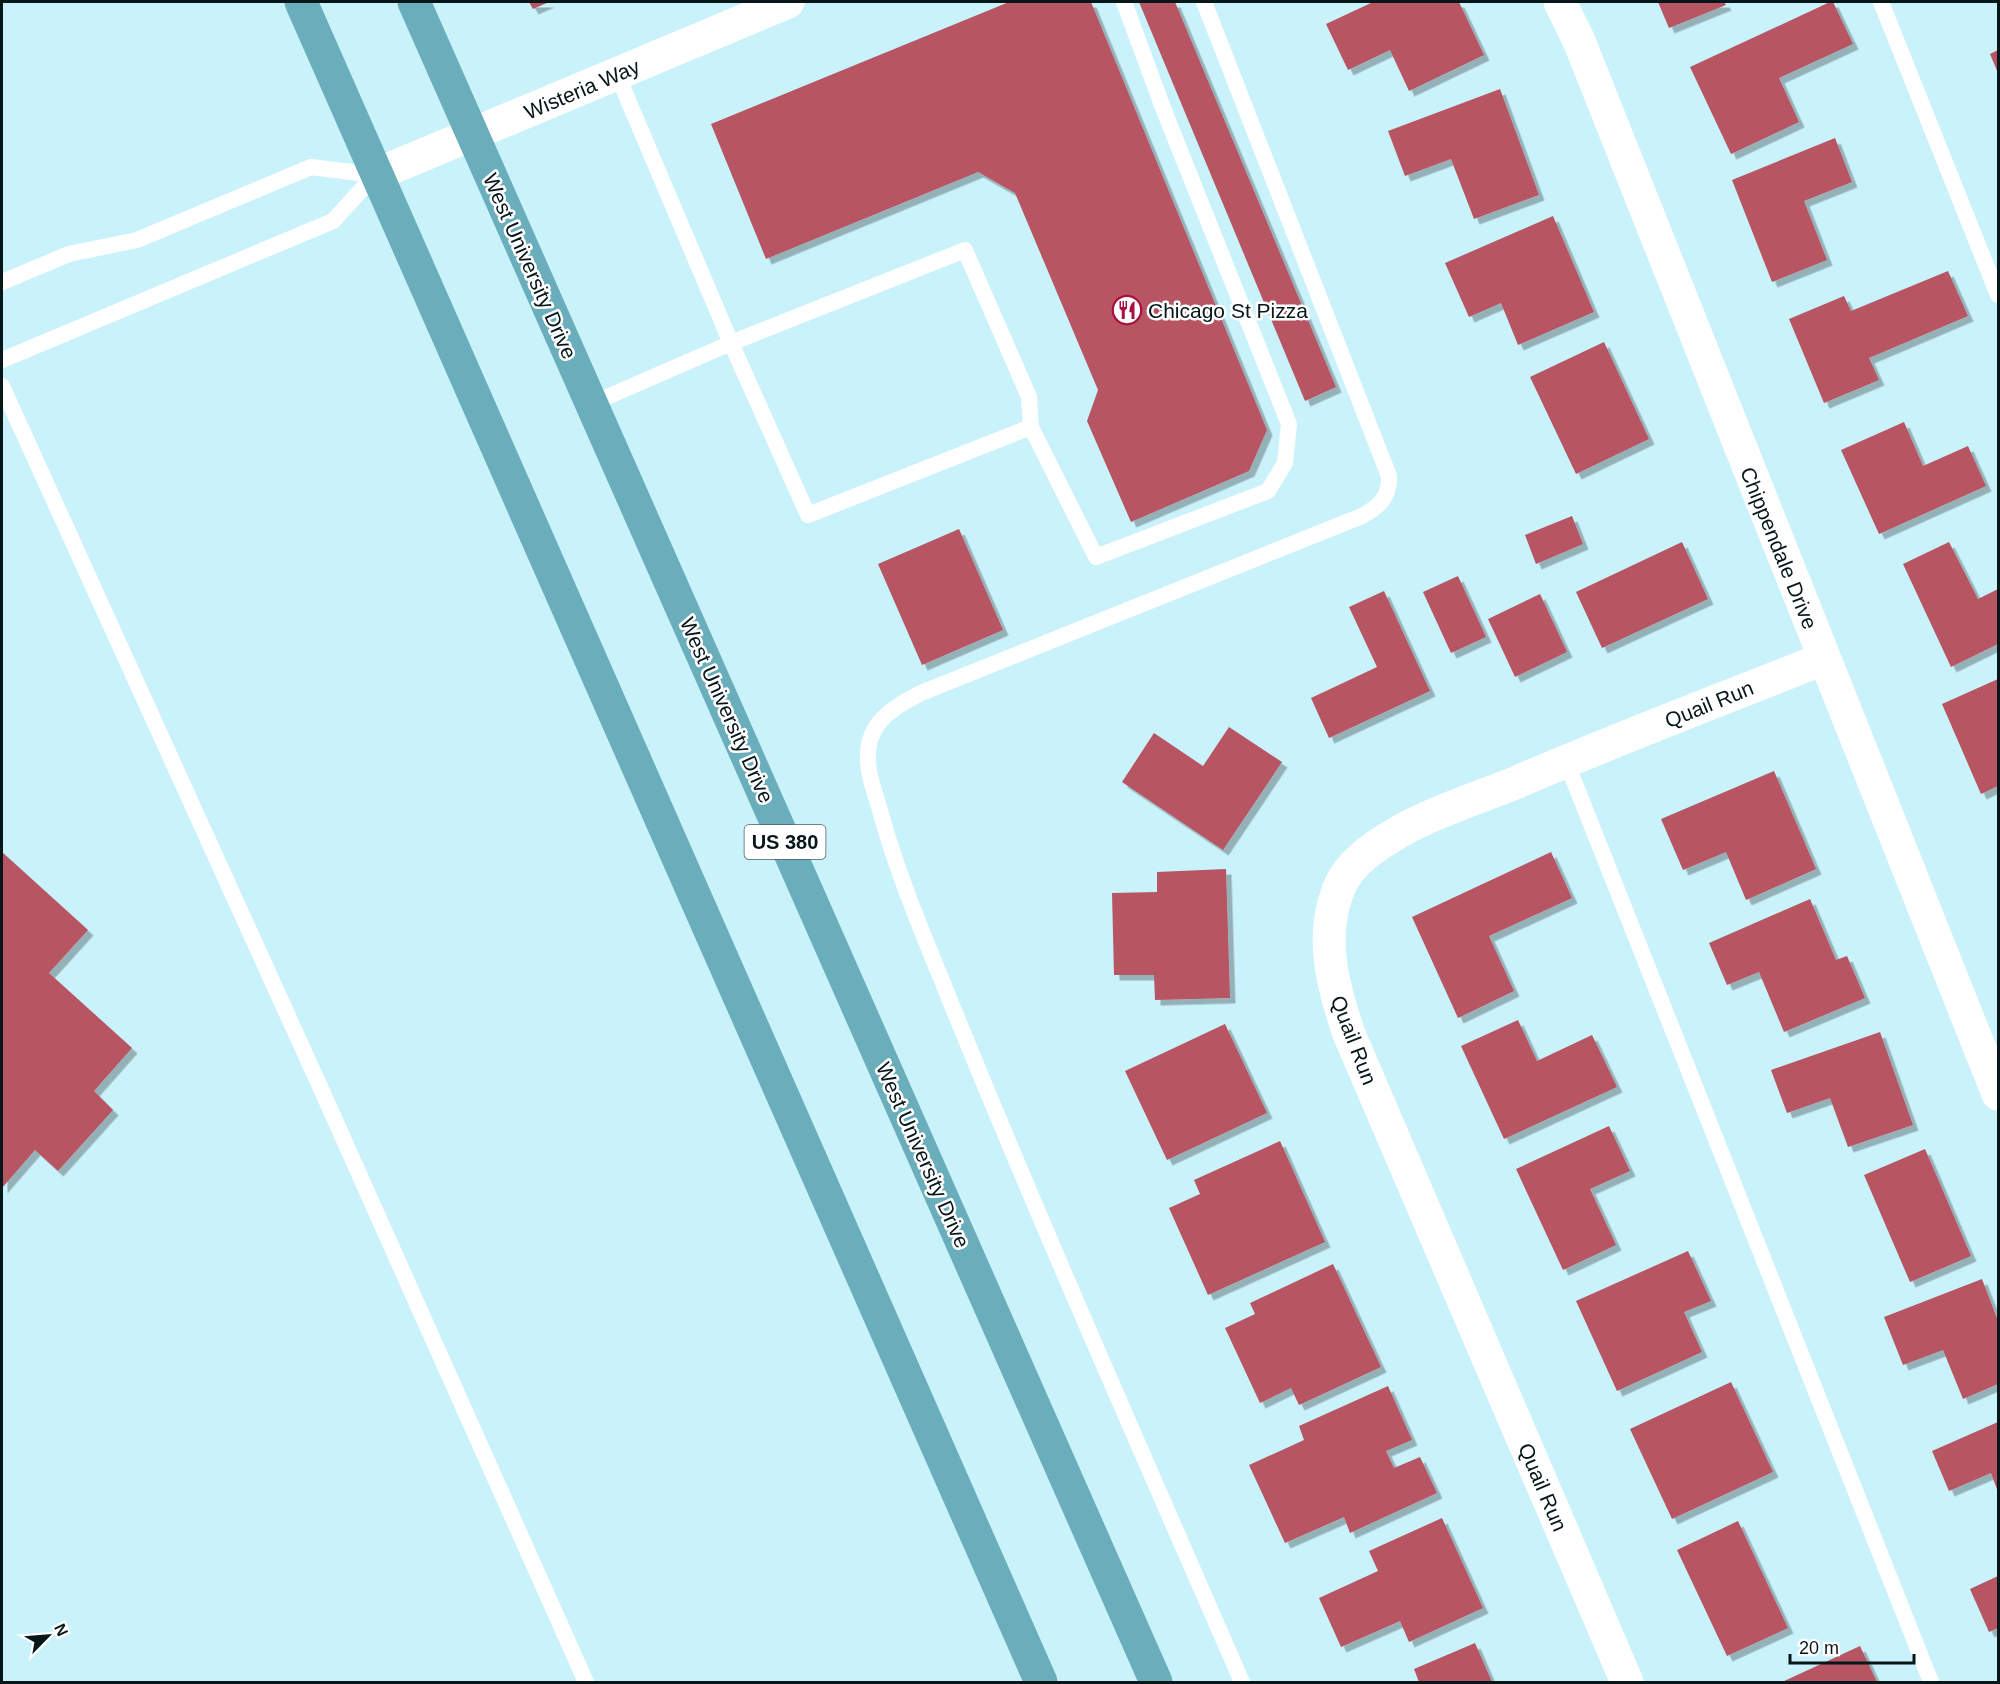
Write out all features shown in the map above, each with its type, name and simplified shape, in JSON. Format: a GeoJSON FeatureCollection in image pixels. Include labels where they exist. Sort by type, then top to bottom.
{"type":"FeatureCollection","features":[{"type":"Feature","properties":{"kind":"highway"},"geometry":{"type":"LineString","coordinates":[[301,2],[375,175],[1041,1683]]}},
{"type":"Feature","properties":{"kind":"highway","name":"West University Drive"},"geometry":{"type":"LineString","coordinates":[[414,2],[1156,1683]]}},
{"type":"Feature","properties":{"kind":"street","name":"Wisteria Way"},"geometry":{"type":"LineString","coordinates":[[375,175],[788,2]]}},
{"type":"Feature","properties":{"kind":"street","name":"Chippendale Drive"},"geometry":{"type":"LineString","coordinates":[[1560,2],[1579,41],[1998,1094]]}},
{"type":"Feature","properties":{"kind":"street","name":"Quail Run"},"geometry":{"type":"LineString","coordinates":[[1627,1683],[1349,1034],[1334,991],[1329,962],[1331,919],[1339,887],[1356,862],[1399,831],[1566,761],[1823,659]]}},
{"type":"Feature","properties":{"kind":"lane"},"geometry":{"type":"LineString","coordinates":[[591,404],[731,343],[965,250],[1029,397],[1031,427],[1096,557],[1268,491],[1285,463],[1289,424],[1163,108],[1124,2]]}},
{"type":"Feature","properties":{"kind":"lane"},"geometry":{"type":"LineString","coordinates":[[1204,2],[1389,476],[1390,488],[1384,499],[1362,516],[921,693],[896,706],[879,721],[871,736],[867,753],[869,770],[888,837],[913,910],[1024,1184],[1242,1683]]}},
{"type":"Feature","properties":{"kind":"lane"},"geometry":{"type":"LineString","coordinates":[[1881,2],[1998,295]]}},
{"type":"Feature","properties":{"kind":"lane"},"geometry":{"type":"LineString","coordinates":[[617,74],[731,343],[808,515],[1031,427]]}},
{"type":"Feature","properties":{"kind":"lane"},"geometry":{"type":"LineString","coordinates":[[2,282],[69,254],[137,240],[311,167],[375,175]]}},
{"type":"Feature","properties":{"kind":"lane"},"geometry":{"type":"LineString","coordinates":[[2,360],[333,221],[375,175]]}},
{"type":"Feature","properties":{"kind":"lane"},"geometry":{"type":"LineString","coordinates":[[2,386],[322,1091],[586,1683]]}},
{"type":"Feature","properties":{"kind":"lane"},"geometry":{"type":"LineString","coordinates":[[1566,761],[1931,1683]]}},
{"type":"Feature","properties":{"kind":"building"},"geometry":{"type":"Polygon","coordinates":[[[529,2],[549,2],[533,9],[529,2]]]}},
{"type":"Feature","properties":{"kind":"building"},"geometry":{"type":"Polygon","coordinates":[[[1009,2],[1091,2],[1267,430],[1249,471],[1131,522],[1087,421],[1098,390],[1015,193],[978,172],[766,259],[711,124],[1009,2]]]}},
{"type":"Feature","properties":{"kind":"building"},"geometry":{"type":"Polygon","coordinates":[[[1139,2],[1175,2],[1336,387],[1305,401],[1139,2]]]}},
{"type":"Feature","properties":{"kind":"building"},"geometry":{"type":"Polygon","coordinates":[[[1373,2],[1459,2],[1484,55],[1409,91],[1390,50],[1348,70],[1326,24],[1373,2]]]}},
{"type":"Feature","properties":{"kind":"building"},"geometry":{"type":"Polygon","coordinates":[[[1658,2],[1724,2],[1726,5],[1669,28],[1658,2]]]}},
{"type":"Feature","properties":{"kind":"building"},"geometry":{"type":"Polygon","coordinates":[[[1833,2],[1853,44],[1779,78],[1799,122],[1731,154],[1690,67],[1833,2]]]}},
{"type":"Feature","properties":{"kind":"building"},"geometry":{"type":"Polygon","coordinates":[[[1998,50],[1998,73],[1990,54],[1998,50]]]}},
{"type":"Feature","properties":{"kind":"building"},"geometry":{"type":"Polygon","coordinates":[[[1500,89],[1539,195],[1474,219],[1451,159],[1405,176],[1388,131],[1500,89]]]}},
{"type":"Feature","properties":{"kind":"building"},"geometry":{"type":"Polygon","coordinates":[[[1835,138],[1852,182],[1804,201],[1827,260],[1772,282],[1732,180],[1835,138]]]}},
{"type":"Feature","properties":{"kind":"building"},"geometry":{"type":"Polygon","coordinates":[[[1553,216],[1594,312],[1518,345],[1501,303],[1469,317],[1445,263],[1553,216]]]}},
{"type":"Feature","properties":{"kind":"building"},"geometry":{"type":"Polygon","coordinates":[[[1948,271],[1968,316],[1869,358],[1879,380],[1824,403],[1789,319],[1844,296],[1851,311],[1948,271]]]}},
{"type":"Feature","properties":{"kind":"building"},"geometry":{"type":"Polygon","coordinates":[[[1604,342],[1649,439],[1576,474],[1530,377],[1604,342]]]}},
{"type":"Feature","properties":{"kind":"building"},"geometry":{"type":"Polygon","coordinates":[[[1904,422],[1923,466],[1968,446],[1986,486],[1879,534],[1841,450],[1904,422]]]}},
{"type":"Feature","properties":{"kind":"building"},"geometry":{"type":"Polygon","coordinates":[[[1572,516],[1583,544],[1536,564],[1525,535],[1572,516]]]}},
{"type":"Feature","properties":{"kind":"building"},"geometry":{"type":"Polygon","coordinates":[[[959,529],[1003,630],[922,665],[878,564],[959,529]]]}},
{"type":"Feature","properties":{"kind":"building"},"geometry":{"type":"Polygon","coordinates":[[[1682,542],[1708,599],[1602,648],[1576,592],[1682,542]]]}},
{"type":"Feature","properties":{"kind":"building"},"geometry":{"type":"Polygon","coordinates":[[[1949,542],[1978,599],[1998,589],[1998,644],[1951,667],[1903,564],[1949,542]]]}},
{"type":"Feature","properties":{"kind":"building"},"geometry":{"type":"Polygon","coordinates":[[[1458,576],[1486,637],[1451,653],[1423,592],[1458,576]]]}},
{"type":"Feature","properties":{"kind":"building"},"geometry":{"type":"Polygon","coordinates":[[[1384,591],[1430,691],[1329,738],[1311,698],[1377,667],[1349,607],[1384,591]]]}},
{"type":"Feature","properties":{"kind":"building"},"geometry":{"type":"Polygon","coordinates":[[[1540,594],[1567,652],[1515,677],[1488,619],[1540,594]]]}},
{"type":"Feature","properties":{"kind":"building"},"geometry":{"type":"Polygon","coordinates":[[[1998,679],[1998,786],[1981,794],[1942,704],[1998,679]]]}},
{"type":"Feature","properties":{"kind":"building"},"geometry":{"type":"Polygon","coordinates":[[[1229,727],[1282,762],[1223,850],[1122,782],[1154,733],[1203,766],[1229,727]]]}},
{"type":"Feature","properties":{"kind":"building"},"geometry":{"type":"Polygon","coordinates":[[[1774,771],[1816,869],[1746,900],[1726,852],[1683,870],[1661,819],[1774,771]]]}},
{"type":"Feature","properties":{"kind":"building"},"geometry":{"type":"Polygon","coordinates":[[[2,852],[88,930],[49,973],[132,1048],[94,1091],[113,1110],[58,1171],[35,1150],[2,1188],[2,852]]]}},
{"type":"Feature","properties":{"kind":"building"},"geometry":{"type":"Polygon","coordinates":[[[1551,852],[1572,898],[1489,936],[1514,991],[1458,1018],[1412,917],[1551,852]]]}},
{"type":"Feature","properties":{"kind":"building"},"geometry":{"type":"Polygon","coordinates":[[[1226,869],[1230,998],[1155,1000],[1154,975],[1114,975],[1112,893],[1157,892],[1157,872],[1226,869]]]}},
{"type":"Feature","properties":{"kind":"building"},"geometry":{"type":"Polygon","coordinates":[[[1810,899],[1836,960],[1847,956],[1865,998],[1784,1032],[1759,972],[1727,985],[1709,943],[1810,899]]]}},
{"type":"Feature","properties":{"kind":"building"},"geometry":{"type":"Polygon","coordinates":[[[1518,1020],[1537,1061],[1592,1035],[1617,1087],[1504,1139],[1461,1046],[1518,1020]]]}},
{"type":"Feature","properties":{"kind":"building"},"geometry":{"type":"Polygon","coordinates":[[[1225,1024],[1267,1113],[1167,1160],[1125,1071],[1225,1024]]]}},
{"type":"Feature","properties":{"kind":"building"},"geometry":{"type":"Polygon","coordinates":[[[1880,1032],[1913,1125],[1848,1147],[1830,1098],[1787,1113],[1771,1070],[1880,1032]]]}},
{"type":"Feature","properties":{"kind":"building"},"geometry":{"type":"Polygon","coordinates":[[[1609,1126],[1630,1171],[1590,1189],[1616,1245],[1563,1270],[1516,1169],[1609,1126]]]}},
{"type":"Feature","properties":{"kind":"building"},"geometry":{"type":"Polygon","coordinates":[[[1280,1141],[1325,1242],[1208,1295],[1169,1208],[1200,1194],[1194,1180],[1280,1141]]]}},
{"type":"Feature","properties":{"kind":"building"},"geometry":{"type":"Polygon","coordinates":[[[1925,1149],[1971,1256],[1910,1282],[1864,1175],[1925,1149]]]}},
{"type":"Feature","properties":{"kind":"building"},"geometry":{"type":"Polygon","coordinates":[[[1688,1251],[1711,1301],[1684,1312],[1702,1352],[1617,1391],[1576,1301],[1688,1251]]]}},
{"type":"Feature","properties":{"kind":"building"},"geometry":{"type":"Polygon","coordinates":[[[1333,1264],[1381,1367],[1299,1405],[1291,1388],[1260,1403],[1225,1328],[1255,1314],[1250,1303],[1333,1264]]]}},
{"type":"Feature","properties":{"kind":"building"},"geometry":{"type":"Polygon","coordinates":[[[1982,1279],[1998,1321],[1998,1384],[1963,1399],[1943,1350],[1903,1365],[1884,1317],[1982,1279]]]}},
{"type":"Feature","properties":{"kind":"building"},"geometry":{"type":"Polygon","coordinates":[[[1731,1382],[1773,1472],[1672,1519],[1630,1429],[1731,1382]]]}},
{"type":"Feature","properties":{"kind":"building"},"geometry":{"type":"Polygon","coordinates":[[[1388,1386],[1412,1440],[1386,1451],[1394,1468],[1420,1457],[1437,1493],[1350,1533],[1344,1517],[1285,1543],[1249,1465],[1304,1440],[1299,1426],[1388,1386]]]}},
{"type":"Feature","properties":{"kind":"building"},"geometry":{"type":"Polygon","coordinates":[[[1998,1422],[1998,1492],[1991,1473],[1949,1491],[1932,1451],[1998,1422]]]}},
{"type":"Feature","properties":{"kind":"building"},"geometry":{"type":"Polygon","coordinates":[[[1442,1518],[1483,1608],[1409,1642],[1400,1621],[1341,1647],[1319,1598],[1378,1571],[1369,1551],[1442,1518]]]}},
{"type":"Feature","properties":{"kind":"building"},"geometry":{"type":"Polygon","coordinates":[[[1738,1521],[1788,1628],[1727,1656],[1677,1550],[1738,1521]]]}},
{"type":"Feature","properties":{"kind":"building"},"geometry":{"type":"Polygon","coordinates":[[[1998,1576],[1998,1628],[1989,1632],[1970,1589],[1998,1576]]]}},
{"type":"Feature","properties":{"kind":"building"},"geometry":{"type":"Polygon","coordinates":[[[1475,1643],[1492,1682],[1419,1682],[1414,1669],[1475,1643]]]}},
{"type":"Feature","properties":{"kind":"building"},"geometry":{"type":"Polygon","coordinates":[[[1860,1646],[1877,1682],[1782,1682],[1860,1646]]]}},
{"type":"Feature","properties":{"kind":"place","name":"Chicago St Pizza"},"geometry":{"type":"Point","coordinates":[1127,310]}}]}
